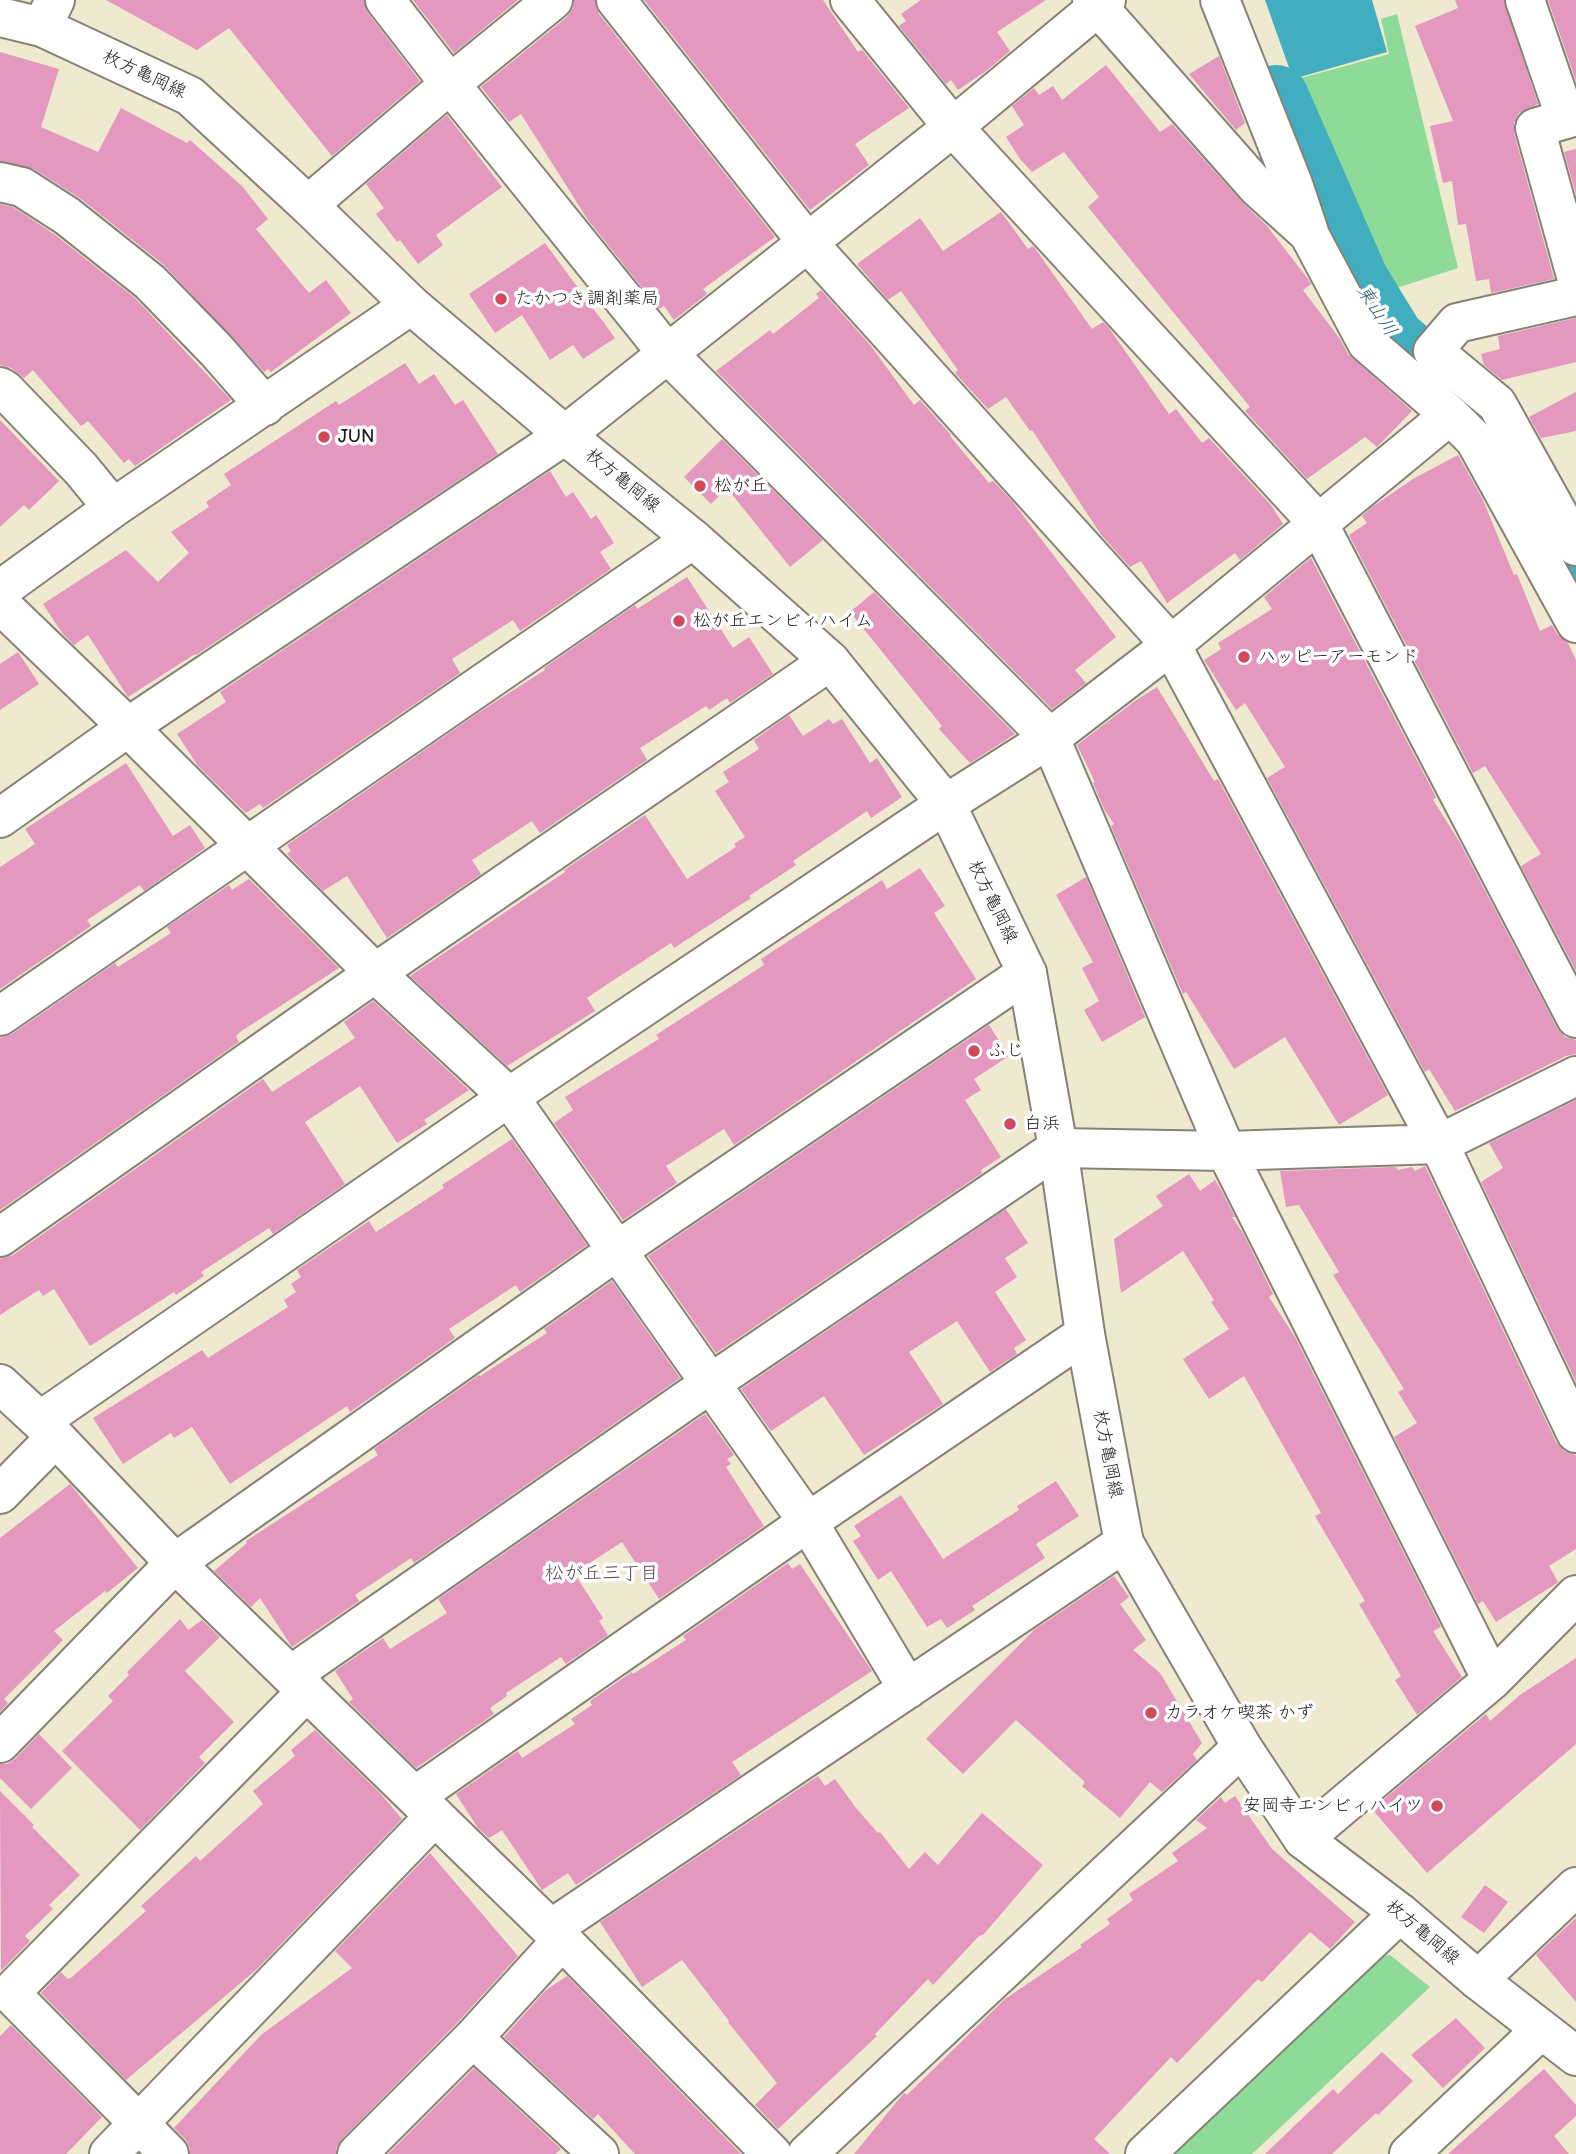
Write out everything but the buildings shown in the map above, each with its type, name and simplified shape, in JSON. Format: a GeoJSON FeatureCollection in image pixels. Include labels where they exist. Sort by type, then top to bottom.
{"type":"FeatureCollection","features":[{"type":"Feature","properties":{"kind":"street"},"geometry":{"type":"LineString","coordinates":[[385,0],[667,353],[1049,738],[1226,1151],[1493,1680]]}},
{"type":"Feature","properties":{"kind":"street"},"geometry":{"type":"LineString","coordinates":[[309,205],[553,0]]}},
{"type":"Feature","properties":{"kind":"street"},"geometry":{"type":"LineString","coordinates":[[616,0],[807,242],[1171,645],[1439,1144],[1576,1433]]}},
{"type":"Feature","properties":{"kind":"street"},"geometry":{"type":"LineString","coordinates":[[850,0],[953,127],[1318,523],[1576,1018]]}},
{"type":"Feature","properties":{"kind":"street"},"geometry":{"type":"LineString","coordinates":[[1220,0],[1310,234],[1367,343],[1475,440],[1576,623]]}},
{"type":"Feature","properties":{"kind":"street"},"geometry":{"type":"LineString","coordinates":[[1525,0],[1571,118],[1535,128],[1576,276]]}},
{"type":"Feature","properties":{"kind":"street"},"geometry":{"type":"LineString","coordinates":[[0,818],[128,727],[565,435],[953,127],[1099,2],[1258,188],[1310,234]]}},
{"type":"Feature","properties":{"kind":"street","name":"枚方亀岡線"},"geometry":{"type":"LineString","coordinates":[[0,17],[48,14],[190,96],[309,205],[411,305],[693,539],[830,661],[946,804],[1027,974],[1058,1148],[1085,1334],[1124,1544],[1242,1747],[1303,1839],[1400,1913],[1478,1980],[1576,2056]]}},
{"type":"Feature","properties":{"kind":"street"},"geometry":{"type":"LineString","coordinates":[[0,182],[22,187],[67,216],[150,282],[216,350],[265,406]]}},
{"type":"Feature","properties":{"kind":"street"},"geometry":{"type":"LineString","coordinates":[[1576,296],[1457,323],[1433,351],[1497,404],[1576,546]]}},
{"type":"Feature","properties":{"kind":"street"},"geometry":{"type":"LineString","coordinates":[[0,590],[113,508],[411,305]]}},
{"type":"Feature","properties":{"kind":"street"},"geometry":{"type":"LineString","coordinates":[[0,387],[81,469],[113,508]]}},
{"type":"Feature","properties":{"kind":"street"},"geometry":{"type":"LineString","coordinates":[[0,1494],[47,1430],[509,1097],[1049,738],[1171,645],[1450,415]]}},
{"type":"Feature","properties":{"kind":"street"},"geometry":{"type":"LineString","coordinates":[[0,1016],[693,539]]}},
{"type":"Feature","properties":{"kind":"street"},"geometry":{"type":"LineString","coordinates":[[0,604],[128,727],[374,973],[509,1097],[615,1252],[808,1522],[908,1689]]}},
{"type":"Feature","properties":{"kind":"street"},"geometry":{"type":"LineString","coordinates":[[0,1237],[374,973],[830,661]]}},
{"type":"Feature","properties":{"kind":"street"},"geometry":{"type":"LineString","coordinates":[[0,1743],[175,1563],[615,1252],[1027,974]]}},
{"type":"Feature","properties":{"kind":"street"},"geometry":{"type":"LineString","coordinates":[[169,2154],[3,1993],[299,1683],[711,1383],[1058,1148],[1226,1151],[1439,1144],[1576,1076]]}},
{"type":"Feature","properties":{"kind":"street"},"geometry":{"type":"LineString","coordinates":[[108,2154],[139,2124],[425,1806],[808,1522],[1085,1334]]}},
{"type":"Feature","properties":{"kind":"street"},"geometry":{"type":"LineString","coordinates":[[0,1384],[175,1563],[556,1934],[772,2154]]}},
{"type":"Feature","properties":{"kind":"street"},"geometry":{"type":"LineString","coordinates":[[357,2154],[472,2038],[556,1934],[908,1689],[1124,1544]]}},
{"type":"Feature","properties":{"kind":"street"},"geometry":{"type":"LineString","coordinates":[[1303,1839],[1493,1680],[1576,1595]]}},
{"type":"Feature","properties":{"kind":"street"},"geometry":{"type":"LineString","coordinates":[[807,2154],[1242,1747]]}},
{"type":"Feature","properties":{"kind":"street"},"geometry":{"type":"LineString","coordinates":[[1478,1980],[1576,1886]]}},
{"type":"Feature","properties":{"kind":"street"},"geometry":{"type":"LineString","coordinates":[[1145,2154],[1400,1913]]}},
{"type":"Feature","properties":{"kind":"street"},"geometry":{"type":"LineString","coordinates":[[1409,2154],[1541,2030]]}},
{"type":"Feature","properties":{"kind":"street"},"geometry":{"type":"LineString","coordinates":[[472,2038],[599,2154]]}},
{"type":"Feature","properties":{"kind":"green space"},"geometry":{"type":"Polygon","coordinates":[[[1397,14],[1458,268],[1384,292],[1294,80],[1389,54],[1381,19],[1397,14]]]}},
{"type":"Feature","properties":{"kind":"green space"},"geometry":{"type":"Polygon","coordinates":[[[1390,1955],[1430,1987],[1252,2154],[1161,2154],[1372,1958],[1390,1955]]]}},
{"type":"Feature","properties":{"kind":"water"},"geometry":{"type":"Polygon","coordinates":[[[1265,0],[1372,0],[1387,52],[1293,79],[1265,0]]]}},
{"type":"Feature","properties":{"kind":"waterway","name":"東山川"},"geometry":{"type":"LineString","coordinates":[[1276,98],[1356,281],[1392,340],[1484,417],[1576,582]]}},
{"type":"Feature","properties":{"kind":"place","name":"たかつき調剤薬局"},"geometry":{"type":"Point","coordinates":[501,299]}},
{"type":"Feature","properties":{"kind":"place","name":"JUN"},"geometry":{"type":"Point","coordinates":[324,437]}},
{"type":"Feature","properties":{"kind":"place","name":"松が丘"},"geometry":{"type":"Point","coordinates":[700,486]}},
{"type":"Feature","properties":{"kind":"place","name":"松が丘エンビィハイム"},"geometry":{"type":"Point","coordinates":[679,621]}},
{"type":"Feature","properties":{"kind":"place","name":"ハッピーアーモンド"},"geometry":{"type":"Point","coordinates":[1244,657]}},
{"type":"Feature","properties":{"kind":"place","name":"ふじ"},"geometry":{"type":"Point","coordinates":[974,1051]}},
{"type":"Feature","properties":{"kind":"place","name":"白浜"},"geometry":{"type":"Point","coordinates":[1010,1124]}},
{"type":"Feature","properties":{"kind":"place","name":"カラオケ喫茶 かず"},"geometry":{"type":"Point","coordinates":[1151,1713]}},
{"type":"Feature","properties":{"kind":"place","name":"安岡寺エンビィハイツ"},"geometry":{"type":"Point","coordinates":[1437,1806]}},
{"type":"Feature","properties":{"kind":"district","name":"松が丘三丁目"},"geometry":{"type":"Point","coordinates":[602,1574]}}]}
